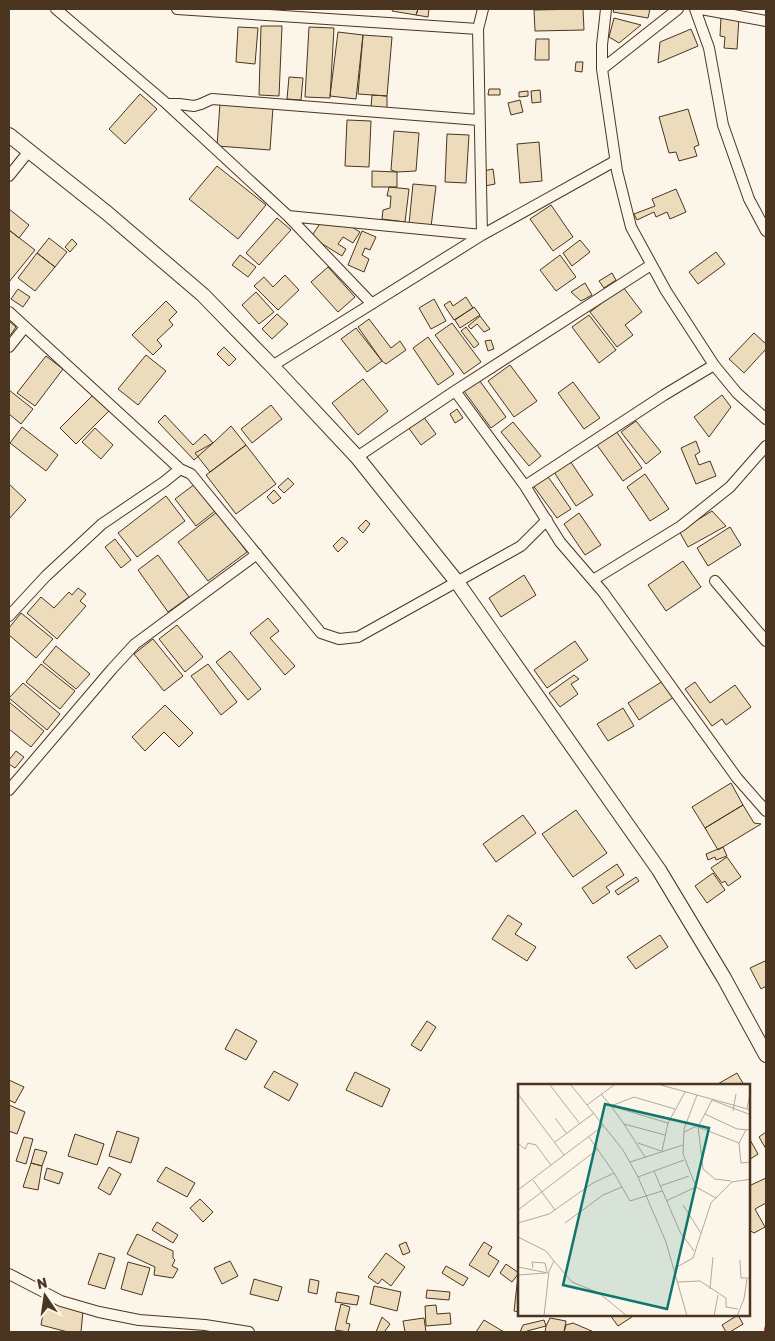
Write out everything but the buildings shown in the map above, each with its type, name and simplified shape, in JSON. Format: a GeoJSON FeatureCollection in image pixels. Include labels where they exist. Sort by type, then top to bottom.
{"type":"FeatureCollection","features":[{"type":"Feature","properties":{"kind":"main road"},"geometry":{"type":"LineString","coordinates":[[9,135],[107,213],[203,295],[357,457],[457,582],[659,870],[763,1040],[766,1055]]}},
{"type":"Feature","properties":{"kind":"street"},"geometry":{"type":"LineString","coordinates":[[56,9],[167,104],[288,216],[372,304]]}},
{"type":"Feature","properties":{"kind":"street"},"geometry":{"type":"LineString","coordinates":[[177,9],[478,28]]}},
{"type":"Feature","properties":{"kind":"street"},"geometry":{"type":"LineString","coordinates":[[482,235],[478,28],[483,9]]}},
{"type":"Feature","properties":{"kind":"street"},"geometry":{"type":"LineString","coordinates":[[606,9],[602,45],[602,69],[615,161],[631,227],[651,265],[714,365],[737,393],[766,419]]}},
{"type":"Feature","properties":{"kind":"street"},"geometry":{"type":"LineString","coordinates":[[602,69],[678,9]]}},
{"type":"Feature","properties":{"kind":"street"},"geometry":{"type":"LineString","coordinates":[[695,9],[709,48],[723,126],[749,199],[766,231]]}},
{"type":"Feature","properties":{"kind":"street"},"geometry":{"type":"LineString","coordinates":[[701,9],[766,21]]}},
{"type":"Feature","properties":{"kind":"street"},"geometry":{"type":"LineString","coordinates":[[167,104],[194,106],[212,99],[479,120]]}},
{"type":"Feature","properties":{"kind":"street"},"geometry":{"type":"LineString","coordinates":[[9,176],[29,151]]}},
{"type":"Feature","properties":{"kind":"street"},"geometry":{"type":"LineString","coordinates":[[272,366],[482,235],[615,161]]}},
{"type":"Feature","properties":{"kind":"street"},"geometry":{"type":"LineString","coordinates":[[288,216],[482,235]]}},
{"type":"Feature","properties":{"kind":"street"},"geometry":{"type":"LineString","coordinates":[[357,457],[455,391],[651,265]]}},
{"type":"Feature","properties":{"kind":"street"},"geometry":{"type":"LineString","coordinates":[[9,312],[180,469],[191,474],[321,632],[339,639],[358,637],[521,546],[547,520]]}},
{"type":"Feature","properties":{"kind":"street"},"geometry":{"type":"LineString","coordinates":[[9,347],[25,327]]}},
{"type":"Feature","properties":{"kind":"street"},"geometry":{"type":"LineString","coordinates":[[525,486],[664,394],[714,365]]}},
{"type":"Feature","properties":{"kind":"street"},"geometry":{"type":"LineString","coordinates":[[455,391],[525,486],[560,542],[603,592],[737,778],[766,811]]}},
{"type":"Feature","properties":{"kind":"street"},"geometry":{"type":"LineString","coordinates":[[593,580],[688,520],[730,487],[766,446]]}},
{"type":"Feature","properties":{"kind":"street"},"geometry":{"type":"LineString","coordinates":[[9,616],[46,576],[102,524],[180,469]]}},
{"type":"Feature","properties":{"kind":"street"},"geometry":{"type":"LineString","coordinates":[[9,790],[135,644],[257,554]]}},
{"type":"Feature","properties":{"kind":"street"},"geometry":{"type":"LineString","coordinates":[[715,581],[766,641]]}},
{"type":"Feature","properties":{"kind":"street"},"geometry":{"type":"LineString","coordinates":[[9,1274],[61,1301],[99,1312],[139,1320],[205,1325],[249,1332]]}},
{"type":"Feature","properties":{"kind":"power"},"geometry":{"type":"LineString","coordinates":[[764,1332],[766,1323]]}}]}
